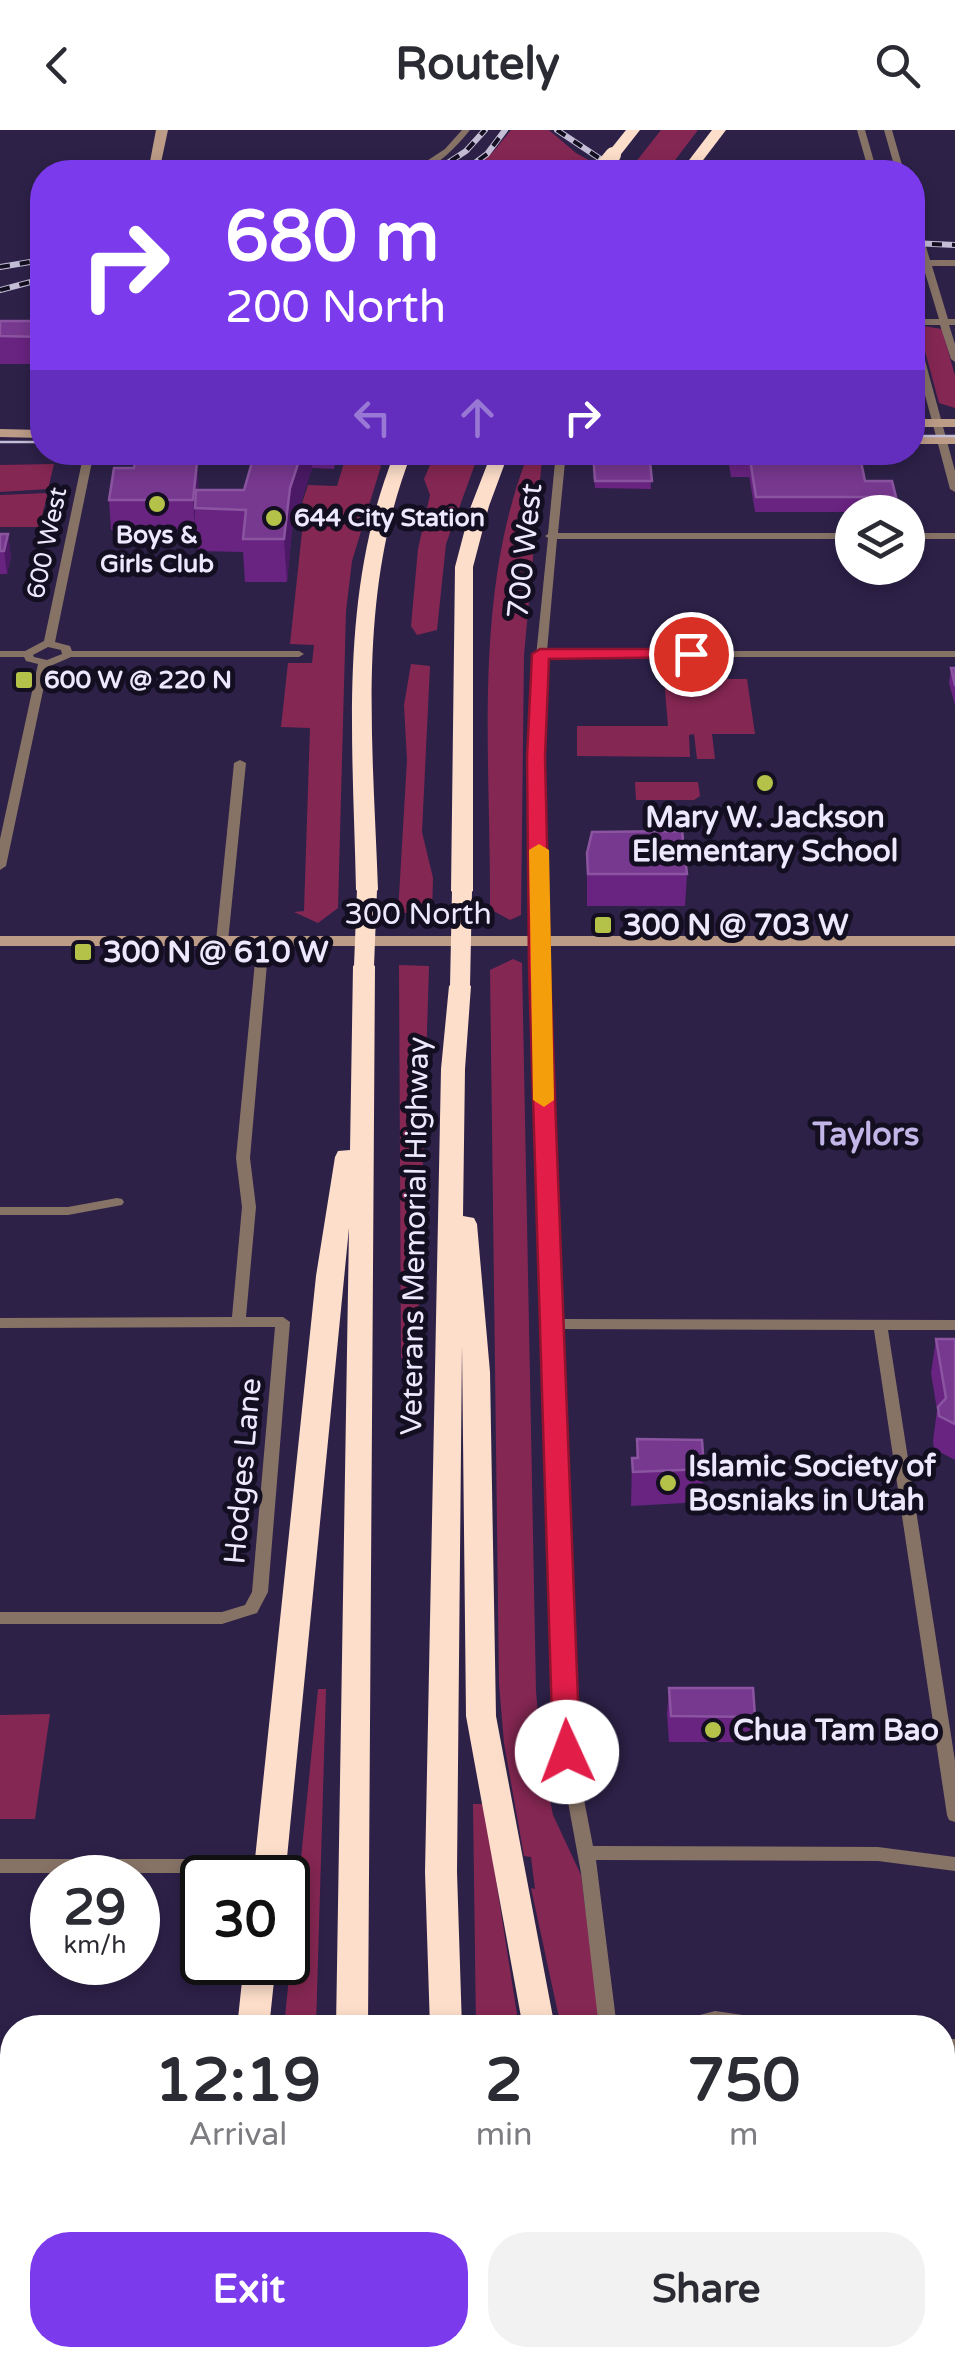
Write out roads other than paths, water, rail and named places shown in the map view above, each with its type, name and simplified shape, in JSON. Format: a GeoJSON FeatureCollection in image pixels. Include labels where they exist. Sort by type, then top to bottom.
{"type":"FeatureCollection","features":[{"type":"Feature","properties":{"kind":"highway"},"geometry":{"type":"LineString","coordinates":[[608,155],[618,130]]}},
{"type":"Feature","properties":{"kind":"highway"},"geometry":{"type":"LineString","coordinates":[[604,160],[633,130]]}},
{"type":"Feature","properties":{"kind":"highway"},"geometry":{"type":"LineString","coordinates":[[696,160],[721,130]]}},
{"type":"Feature","properties":{"kind":"highway","name":"Veterans Memorial Highway"},"geometry":{"type":"LineString","coordinates":[[352,2015],[367,890],[363,630],[374,539],[399,465]]}},
{"type":"Feature","properties":{"kind":"highway","name":"Veterans Memorial Highway"},"geometry":{"type":"LineString","coordinates":[[446,2015],[441,1872],[454,1070],[462,891],[464,567],[495,465]]}},
{"type":"Feature","properties":{"kind":"highway"},"geometry":{"type":"LineString","coordinates":[[271,1855],[329,1276],[362,1063]]}},
{"type":"Feature","properties":{"kind":"highway"},"geometry":{"type":"LineString","coordinates":[[454,1070],[477,1372],[481,1716],[536,2015]]}},
{"type":"Feature","properties":{"kind":"highway"},"geometry":{"type":"LineString","coordinates":[[254,2015],[258,1985]]}},
{"type":"Feature","properties":{"kind":"street"},"geometry":{"type":"LineString","coordinates":[[156,160],[162,130]]}},
{"type":"Feature","properties":{"kind":"street"},"geometry":{"type":"LineString","coordinates":[[433,160],[466,130]]}},
{"type":"Feature","properties":{"kind":"street"},"geometry":{"type":"LineString","coordinates":[[861,130],[869,160]]}},
{"type":"Feature","properties":{"kind":"street"},"geometry":{"type":"LineString","coordinates":[[888,130],[897,160]]}},
{"type":"Feature","properties":{"kind":"street"},"geometry":{"type":"LineString","coordinates":[[925,260],[950,322],[955,359]]}},
{"type":"Feature","properties":{"kind":"street"},"geometry":{"type":"LineString","coordinates":[[926,263],[955,263]]}},
{"type":"Feature","properties":{"kind":"street"},"geometry":{"type":"LineString","coordinates":[[925,323],[950,322]]}},
{"type":"Feature","properties":{"kind":"street"},"geometry":{"type":"LineString","coordinates":[[925,374],[938,423],[949,440],[955,488]]}},
{"type":"Feature","properties":{"kind":"street"},"geometry":{"type":"LineString","coordinates":[[925,423],[955,423]]}},
{"type":"Feature","properties":{"kind":"street"},"geometry":{"type":"LineString","coordinates":[[0,424],[30,424]]}},
{"type":"Feature","properties":{"kind":"street"},"geometry":{"type":"LineString","coordinates":[[0,433],[30,434]]}},
{"type":"Feature","properties":{"kind":"street","name":"600 West"},"geometry":{"type":"LineString","coordinates":[[49,644],[87,465]]}},
{"type":"Feature","properties":{"kind":"street","name":"700 West"},"geometry":{"type":"LineString","coordinates":[[559,465],[540,654],[536,757],[551,1324],[567,1752],[586,1852],[606,2015]]}},
{"type":"Feature","properties":{"kind":"street"},"geometry":{"type":"LineString","coordinates":[[550,536],[835,536]]}},
{"type":"Feature","properties":{"kind":"street"},"geometry":{"type":"LineString","coordinates":[[925,536],[955,536]]}},
{"type":"Feature","properties":{"kind":"street"},"geometry":{"type":"LineString","coordinates":[[0,654],[28,654],[36,646],[49,644],[63,646],[68,654]]}},
{"type":"Feature","properties":{"kind":"street"},"geometry":{"type":"LineString","coordinates":[[28,654],[30,660],[43,664],[62,661],[68,654],[300,654]]}},
{"type":"Feature","properties":{"kind":"street"},"geometry":{"type":"LineString","coordinates":[[540,654],[955,654]]}},
{"type":"Feature","properties":{"kind":"street"},"geometry":{"type":"LineString","coordinates":[[0,866],[43,664]]}},
{"type":"Feature","properties":{"kind":"street"},"geometry":{"type":"LineString","coordinates":[[222,941],[240,763]]}},
{"type":"Feature","properties":{"kind":"street","name":"300 North"},"geometry":{"type":"LineString","coordinates":[[0,941],[955,940]]}},
{"type":"Feature","properties":{"kind":"street"},"geometry":{"type":"LineString","coordinates":[[0,1323],[238,1322],[248,1207],[243,1158],[264,941]]}},
{"type":"Feature","properties":{"kind":"street"},"geometry":{"type":"LineString","coordinates":[[0,1211],[68,1210],[117,1202]]}},
{"type":"Feature","properties":{"kind":"street","name":"Hodges Lane"},"geometry":{"type":"LineString","coordinates":[[0,1618],[222,1618],[251,1609],[260,1592],[283,1322],[238,1322]]}},
{"type":"Feature","properties":{"kind":"street"},"geometry":{"type":"LineString","coordinates":[[551,1324],[955,1325]]}},
{"type":"Feature","properties":{"kind":"street"},"geometry":{"type":"LineString","coordinates":[[880,1325],[955,1815]]}},
{"type":"Feature","properties":{"kind":"street"},"geometry":{"type":"LineString","coordinates":[[586,1852],[878,1854],[955,1864]]}},
{"type":"Feature","properties":{"kind":"street"},"geometry":{"type":"LineString","coordinates":[[0,1866],[180,1866]]}},
{"type":"Feature","properties":{"kind":"tram line"},"geometry":{"type":"LineString","coordinates":[[925,436],[955,436]]}},
{"type":"Feature","properties":{"kind":"tram line"},"geometry":{"type":"LineString","coordinates":[[0,442],[30,442]]}},
{"type":"Feature","properties":{"kind":"railway"},"geometry":{"type":"LineString","coordinates":[[452,160],[485,130]]}},
{"type":"Feature","properties":{"kind":"railway"},"geometry":{"type":"LineString","coordinates":[[479,160],[505,130]]}},
{"type":"Feature","properties":{"kind":"railway"},"geometry":{"type":"LineString","coordinates":[[557,130],[602,160]]}},
{"type":"Feature","properties":{"kind":"railway"},"geometry":{"type":"LineString","coordinates":[[925,244],[955,245]]}},
{"type":"Feature","properties":{"kind":"railway"},"geometry":{"type":"LineString","coordinates":[[0,267],[30,262]]}},
{"type":"Feature","properties":{"kind":"railway"},"geometry":{"type":"LineString","coordinates":[[0,290],[30,282]]}},
{"type":"Feature","properties":{"kind":"place","name":"Boys & Girls Club"},"geometry":{"type":"Point","coordinates":[157,504]}},
{"type":"Feature","properties":{"kind":"place","name":"644 City Station"},"geometry":{"type":"Point","coordinates":[274,518]}},
{"type":"Feature","properties":{"kind":"place","name":"600 W @ 220 N"},"geometry":{"type":"Point","coordinates":[24,680]}},
{"type":"Feature","properties":{"kind":"place","name":"Mary W. Jackson Elementary School"},"geometry":{"type":"Point","coordinates":[765,783]}},
{"type":"Feature","properties":{"kind":"place","name":"300 N @ 703 W"},"geometry":{"type":"Point","coordinates":[603,925]}},
{"type":"Feature","properties":{"kind":"place","name":"300 N @ 610 W"},"geometry":{"type":"Point","coordinates":[83,952]}},
{"type":"Feature","properties":{"kind":"place","name":"Islamic Society of Bosniaks in Utah"},"geometry":{"type":"Point","coordinates":[668,1483]}},
{"type":"Feature","properties":{"kind":"place","name":"Chua Tam Bao"},"geometry":{"type":"Point","coordinates":[713,1730]}},
{"type":"Feature","properties":{"kind":"district","name":"Taylors"},"geometry":{"type":"Point","coordinates":[866,1135]}}]}
